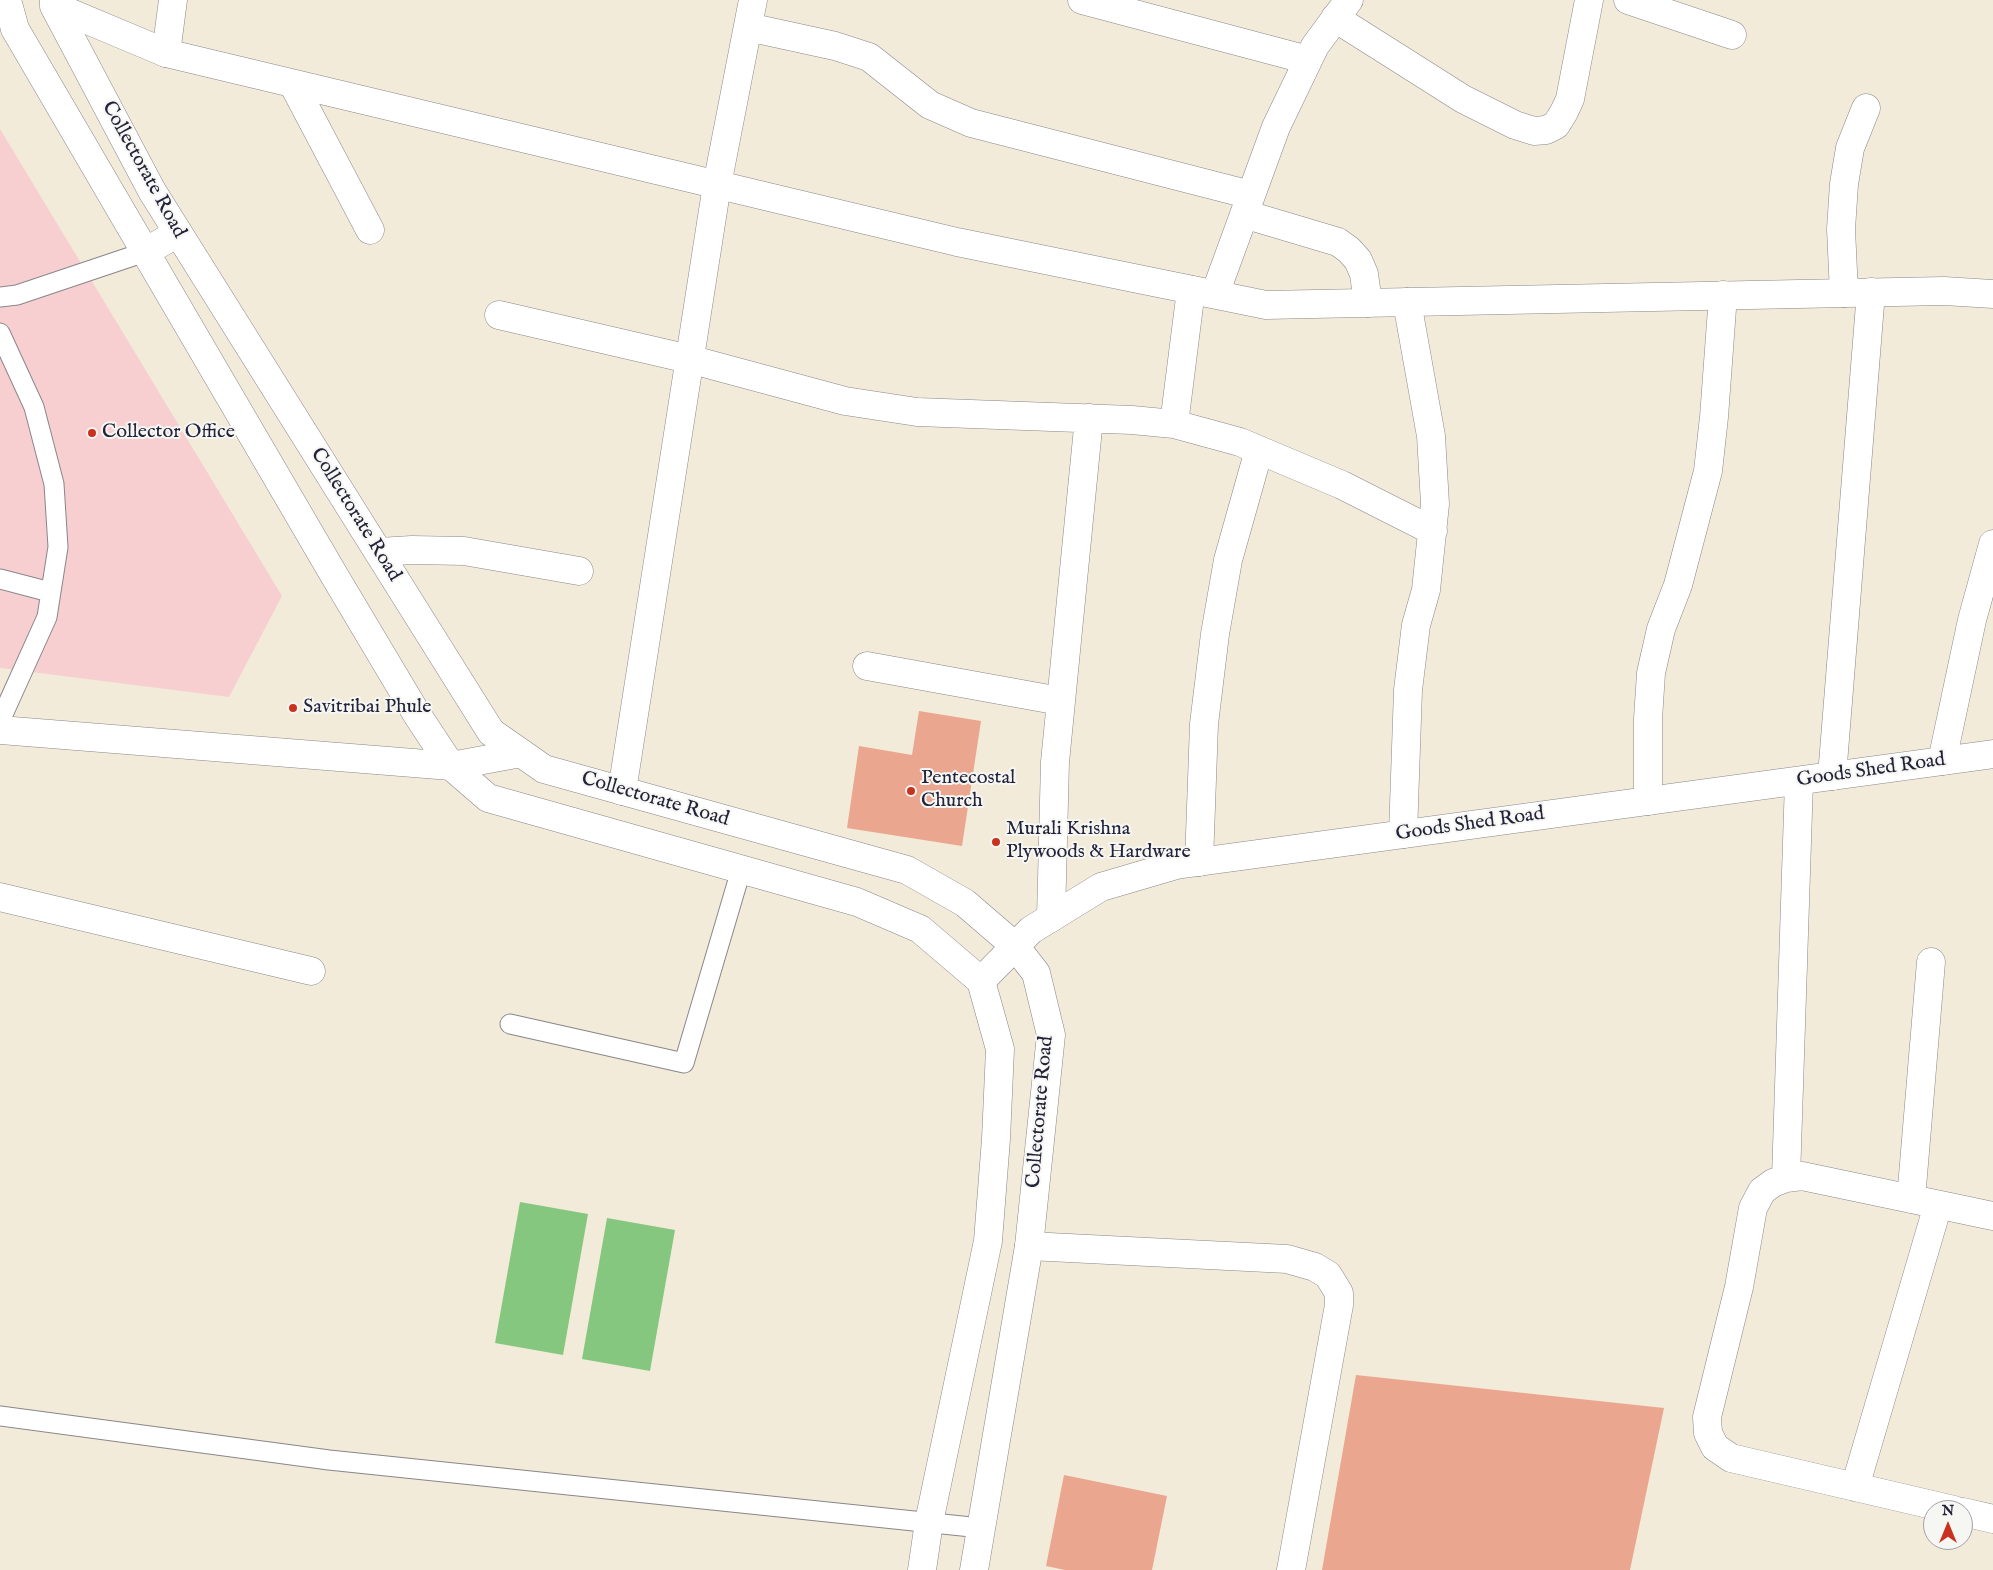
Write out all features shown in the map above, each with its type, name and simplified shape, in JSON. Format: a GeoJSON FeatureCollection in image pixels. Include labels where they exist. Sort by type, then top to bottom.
{"type":"FeatureCollection","features":[{"type":"Feature","properties":{"kind":"street","name":"Collectorate Road"},"geometry":{"type":"LineString","coordinates":[[7,0],[15,29],[353,608],[418,716],[451,766],[488,798],[857,902],[920,929],[981,981],[1000,1049],[996,1139],[988,1241],[929,1522],[922,1570]]}},
{"type":"Feature","properties":{"kind":"street"},"geometry":{"type":"LineString","coordinates":[[166,53],[173,0]]}},
{"type":"Feature","properties":{"kind":"street"},"geometry":{"type":"LineString","coordinates":[[622,790],[689,359],[718,185],[753,0]]}},
{"type":"Feature","properties":{"kind":"street"},"geometry":{"type":"LineString","coordinates":[[1082,0],[1308,60]]}},
{"type":"Feature","properties":{"kind":"street"},"geometry":{"type":"LineString","coordinates":[[1174,424],[1203,292],[1247,205],[1276,127],[1308,60],[1315,46],[1342,9],[1463,99],[1534,131],[1546,130],[1556,124],[1570,99],[1589,0]]}},
{"type":"Feature","properties":{"kind":"street"},"geometry":{"type":"LineString","coordinates":[[1628,0],[1732,35]]}},
{"type":"Feature","properties":{"kind":"street","name":"Collectorate Road"},"geometry":{"type":"LineString","coordinates":[[54,3],[152,191],[492,732],[544,769],[907,870],[966,903],[1016,946],[1036,973],[1051,1036],[1029,1246],[974,1570]]}},
{"type":"Feature","properties":{"kind":"street"},"geometry":{"type":"LineString","coordinates":[[54,3],[166,53],[957,242],[1266,304],[1871,292],[1944,291],[1993,294]]}},
{"type":"Feature","properties":{"kind":"street"},"geometry":{"type":"LineString","coordinates":[[748,27],[835,46],[869,57],[930,105],[971,123],[1247,205],[1338,242],[1358,260],[1364,274],[1368,303]]}},
{"type":"Feature","properties":{"kind":"street"},"geometry":{"type":"LineString","coordinates":[[293,84],[370,230]]}},
{"type":"Feature","properties":{"kind":"street"},"geometry":{"type":"LineString","coordinates":[[1844,293],[1842,229],[1844,184],[1850,148],[1866,108]]}},
{"type":"Feature","properties":{"kind":"street"},"geometry":{"type":"LineString","coordinates":[[145,252],[178,233]]}},
{"type":"Feature","properties":{"kind":"street"},"geometry":{"type":"LineString","coordinates":[[1832,776],[1871,292]]}},
{"type":"Feature","properties":{"kind":"street"},"geometry":{"type":"LineString","coordinates":[[1648,801],[1648,719],[1651,673],[1661,629],[1678,585],[1708,471],[1723,295]]}},
{"type":"Feature","properties":{"kind":"street"},"geometry":{"type":"LineString","coordinates":[[1403,834],[1408,690],[1416,626],[1426,590],[1435,504],[1431,436],[1407,302]]}},
{"type":"Feature","properties":{"kind":"street"},"geometry":{"type":"LineString","coordinates":[[499,315],[689,359],[845,401],[916,412],[1089,418],[1174,424],[1240,442],[1342,485],[1433,531]]}},
{"type":"Feature","properties":{"kind":"street"},"geometry":{"type":"LineString","coordinates":[[1051,918],[1054,762],[1089,418]]}},
{"type":"Feature","properties":{"kind":"street"},"geometry":{"type":"LineString","coordinates":[[1199,862],[1204,724],[1215,634],[1228,560],[1259,450]]}},
{"type":"Feature","properties":{"kind":"street"},"geometry":{"type":"LineString","coordinates":[[1942,761],[1972,620],[1993,544]]}},
{"type":"Feature","properties":{"kind":"street"},"geometry":{"type":"LineString","coordinates":[[379,552],[412,550],[464,551],[579,571]]}},
{"type":"Feature","properties":{"kind":"street"},"geometry":{"type":"LineString","coordinates":[[867,666],[1060,701]]}},
{"type":"Feature","properties":{"kind":"street"},"geometry":{"type":"LineString","coordinates":[[0,730],[451,766],[521,753]]}},
{"type":"Feature","properties":{"kind":"street","name":"Goods Shed Road"},"geometry":{"type":"LineString","coordinates":[[981,981],[1032,930],[1101,886],[1176,865],[1993,754]]}},
{"type":"Feature","properties":{"kind":"street"},"geometry":{"type":"LineString","coordinates":[[1786,1178],[1798,781]]}},
{"type":"Feature","properties":{"kind":"street"},"geometry":{"type":"LineString","coordinates":[[0,897],[310,970]]}},
{"type":"Feature","properties":{"kind":"street"},"geometry":{"type":"LineString","coordinates":[[1911,1199],[1930,962]]}},
{"type":"Feature","properties":{"kind":"street"},"geometry":{"type":"LineString","coordinates":[[1923,1503],[1731,1458],[1715,1447],[1708,1433],[1707,1417],[1739,1287],[1754,1208],[1762,1191],[1786,1178],[1802,1176],[1993,1216]]}},
{"type":"Feature","properties":{"kind":"street"},"geometry":{"type":"LineString","coordinates":[[1855,1487],[1938,1204]]}},
{"type":"Feature","properties":{"kind":"street"},"geometry":{"type":"LineString","coordinates":[[1029,1246],[1287,1259],[1315,1267],[1328,1275],[1339,1292],[1339,1305],[1290,1570]]}},
{"type":"Feature","properties":{"kind":"street"},"geometry":{"type":"LineString","coordinates":[[1973,1514],[1993,1519]]}},
{"type":"Feature","properties":{"kind":"lane"},"geometry":{"type":"LineString","coordinates":[[0,296],[17,295],[145,252]]}},
{"type":"Feature","properties":{"kind":"lane"},"geometry":{"type":"LineString","coordinates":[[0,333],[34,408],[54,484],[58,547],[47,617],[0,721]]}},
{"type":"Feature","properties":{"kind":"lane"},"geometry":{"type":"LineString","coordinates":[[0,579],[50,592]]}},
{"type":"Feature","properties":{"kind":"lane"},"geometry":{"type":"LineString","coordinates":[[510,1024],[684,1063],[741,870]]}},
{"type":"Feature","properties":{"kind":"lane"},"geometry":{"type":"LineString","coordinates":[[0,1416],[329,1460],[981,1528]]}},
{"type":"Feature","properties":{"kind":"shaded area","name":"Collector Office"},"geometry":{"type":"Polygon","coordinates":[[[0,129],[282,596],[229,697],[0,668],[0,129]]]}},
{"type":"Feature","properties":{"kind":"green space"},"geometry":{"type":"Polygon","coordinates":[[[520,1202],[588,1214],[563,1355],[495,1343],[520,1202]]]}},
{"type":"Feature","properties":{"kind":"green space"},"geometry":{"type":"Polygon","coordinates":[[[607,1218],[675,1230],[650,1371],[582,1359],[607,1218]]]}},
{"type":"Feature","properties":{"kind":"building","name":"Pentecostal Church"},"geometry":{"type":"Polygon","coordinates":[[[919,711],[981,721],[962,846],[847,828],[859,746],[912,755],[919,711]]]}},
{"type":"Feature","properties":{"kind":"building"},"geometry":{"type":"Polygon","coordinates":[[[1356,1375],[1664,1408],[1630,1570],[1322,1570],[1356,1375]]]}},
{"type":"Feature","properties":{"kind":"building"},"geometry":{"type":"Polygon","coordinates":[[[1064,1475],[1167,1496],[1152,1570],[1065,1570],[1046,1566],[1064,1475]]]}},
{"type":"Feature","properties":{"kind":"place","name":"Collector Office"},"geometry":{"type":"Point","coordinates":[92,433]}},
{"type":"Feature","properties":{"kind":"place","name":"Savitribai Phule"},"geometry":{"type":"Point","coordinates":[293,708]}},
{"type":"Feature","properties":{"kind":"place","name":"Pentecostal Church"},"geometry":{"type":"Point","coordinates":[911,791]}},
{"type":"Feature","properties":{"kind":"place","name":"Murali Krishna Plywoods & Hardware"},"geometry":{"type":"Point","coordinates":[996,842]}}]}
